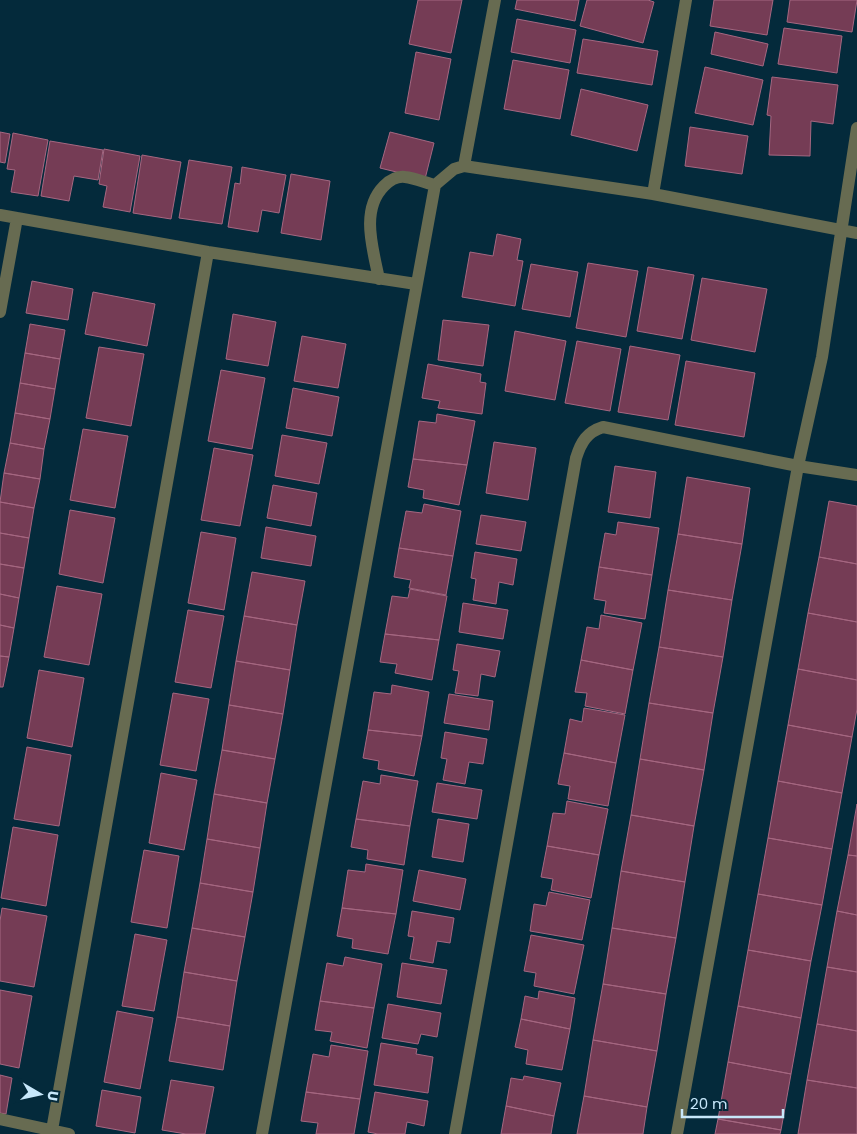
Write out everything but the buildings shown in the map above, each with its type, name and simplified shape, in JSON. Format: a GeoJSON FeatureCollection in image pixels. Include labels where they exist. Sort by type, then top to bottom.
{"type":"FeatureCollection","features":[{"type":"Feature","properties":{"kind":"street"},"geometry":{"type":"LineString","coordinates":[[464,166],[495,0]]}},
{"type":"Feature","properties":{"kind":"street"},"geometry":{"type":"LineString","coordinates":[[653,194],[686,0]]}},
{"type":"Feature","properties":{"kind":"street"},"geometry":{"type":"LineString","coordinates":[[677,1134],[798,466],[822,357],[857,128]]}},
{"type":"Feature","properties":{"kind":"street"},"geometry":{"type":"LineString","coordinates":[[262,1134],[435,185],[454,169],[464,166],[653,194],[857,233]]}},
{"type":"Feature","properties":{"kind":"street"},"geometry":{"type":"LineString","coordinates":[[379,279],[369,227],[372,209],[378,192],[389,181],[404,177],[435,185]]}},
{"type":"Feature","properties":{"kind":"street"},"geometry":{"type":"LineString","coordinates":[[0,214],[208,252],[416,284]]}},
{"type":"Feature","properties":{"kind":"street"},"geometry":{"type":"LineString","coordinates":[[0,312],[17,218]]}},
{"type":"Feature","properties":{"kind":"street"},"geometry":{"type":"LineString","coordinates":[[52,1130],[208,252]]}},
{"type":"Feature","properties":{"kind":"street"},"geometry":{"type":"LineString","coordinates":[[455,1134],[574,467],[581,444],[594,430],[603,427],[798,466],[857,475]]}},
{"type":"Feature","properties":{"kind":"street"},"geometry":{"type":"LineString","coordinates":[[0,1118],[69,1134]]}}]}
